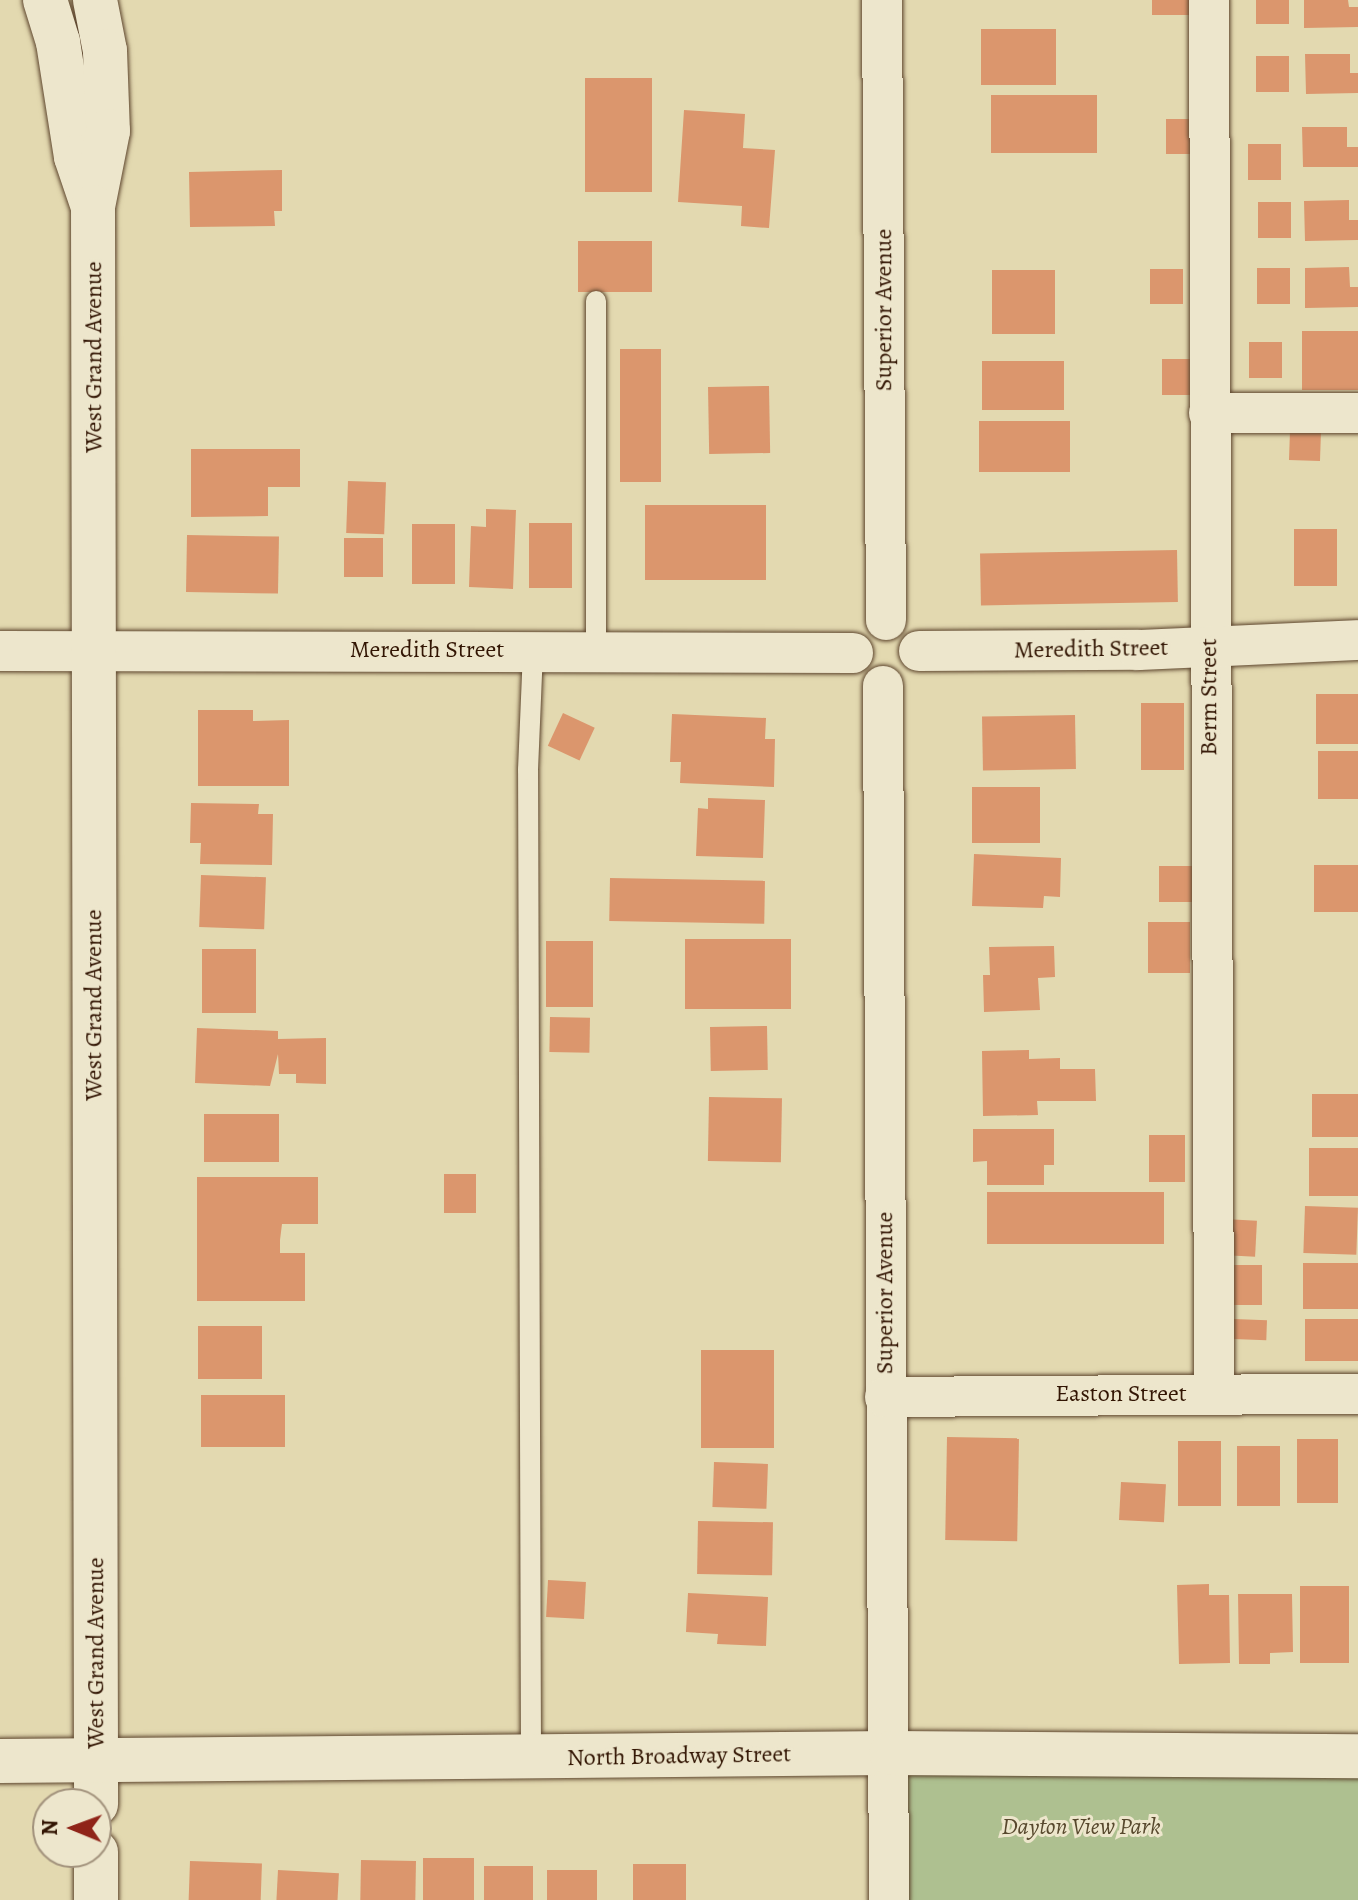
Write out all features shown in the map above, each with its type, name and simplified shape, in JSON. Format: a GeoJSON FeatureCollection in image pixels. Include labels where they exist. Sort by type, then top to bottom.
{"type":"FeatureCollection","features":[{"type":"Feature","properties":{"kind":"street","name":"West Grand Avenue"},"geometry":{"type":"LineString","coordinates":[[45,0],[58,42],[76,157],[93,207]]}},
{"type":"Feature","properties":{"kind":"street","name":"West Grand Avenue"},"geometry":{"type":"LineString","coordinates":[[95,0],[105,51],[108,131],[93,207],[96,1788]]}},
{"type":"Feature","properties":{"kind":"street","name":"Superior Avenue"},"geometry":{"type":"LineString","coordinates":[[882,0],[886,620]]}},
{"type":"Feature","properties":{"kind":"street","name":"Berm Street"},"geometry":{"type":"LineString","coordinates":[[1209,0],[1214,1394]]}},
{"type":"Feature","properties":{"kind":"street"},"geometry":{"type":"LineString","coordinates":[[1209,413],[1358,413]]}},
{"type":"Feature","properties":{"kind":"street"},"geometry":{"type":"LineString","coordinates":[[886,620],[902,624],[919,651],[909,677],[883,686],[862,675],[853,653],[863,630],[886,620]]}},
{"type":"Feature","properties":{"kind":"street","name":"Meredith Street"},"geometry":{"type":"LineString","coordinates":[[919,651],[1358,640]]}},
{"type":"Feature","properties":{"kind":"street","name":"Meredith Street"},"geometry":{"type":"LineString","coordinates":[[0,651],[533,649],[853,653]]}},
{"type":"Feature","properties":{"kind":"street","name":"Superior Avenue"},"geometry":{"type":"LineString","coordinates":[[883,686],[885,1397],[891,1753],[889,1900]]}},
{"type":"Feature","properties":{"kind":"street","name":"Easton Street"},"geometry":{"type":"LineString","coordinates":[[885,1397],[1358,1394]]}},
{"type":"Feature","properties":{"kind":"street","name":"North Broadway Street"},"geometry":{"type":"LineString","coordinates":[[0,1761],[531,1759],[891,1753],[1358,1756]]}},
{"type":"Feature","properties":{"kind":"street"},"geometry":{"type":"LineString","coordinates":[[96,1868],[96,1900]]}},
{"type":"Feature","properties":{"kind":"lane"},"geometry":{"type":"LineString","coordinates":[[596,301],[596,650]]}},
{"type":"Feature","properties":{"kind":"lane"},"geometry":{"type":"LineString","coordinates":[[531,1759],[528,770],[533,649]]}},
{"type":"Feature","properties":{"kind":"green space","name":"Dayton View Park"},"geometry":{"type":"Polygon","coordinates":[[[891,1753],[1358,1753],[1358,1900],[891,1900],[891,1753]]]}},
{"type":"Feature","properties":{"kind":"building"},"geometry":{"type":"Polygon","coordinates":[[[1152,0],[1189,0],[1189,15],[1152,15],[1152,0]]]}},
{"type":"Feature","properties":{"kind":"building"},"geometry":{"type":"Polygon","coordinates":[[[1256,0],[1289,0],[1289,24],[1256,24],[1256,0]]]}},
{"type":"Feature","properties":{"kind":"building"},"geometry":{"type":"Polygon","coordinates":[[[1304,0],[1348,0],[1349,7],[1358,7],[1358,27],[1304,28],[1304,0]]]}},
{"type":"Feature","properties":{"kind":"building"},"geometry":{"type":"Polygon","coordinates":[[[981,29],[1056,29],[1056,85],[981,85],[981,29]]]}},
{"type":"Feature","properties":{"kind":"building"},"geometry":{"type":"Polygon","coordinates":[[[1305,54],[1350,54],[1350,73],[1358,73],[1358,93],[1306,94],[1305,54]]]}},
{"type":"Feature","properties":{"kind":"building"},"geometry":{"type":"Polygon","coordinates":[[[1256,56],[1289,56],[1289,92],[1256,92],[1256,56]]]}},
{"type":"Feature","properties":{"kind":"building"},"geometry":{"type":"Polygon","coordinates":[[[585,78],[652,78],[652,192],[585,192],[585,78]]]}},
{"type":"Feature","properties":{"kind":"building"},"geometry":{"type":"Polygon","coordinates":[[[991,95],[1097,95],[1097,153],[991,153],[991,95]]]}},
{"type":"Feature","properties":{"kind":"building"},"geometry":{"type":"Polygon","coordinates":[[[684,110],[745,114],[743,148],[775,150],[769,228],[741,226],[742,206],[678,202],[684,110]]]}},
{"type":"Feature","properties":{"kind":"building"},"geometry":{"type":"Polygon","coordinates":[[[1166,119],[1199,119],[1199,154],[1166,154],[1166,119]]]}},
{"type":"Feature","properties":{"kind":"building"},"geometry":{"type":"Polygon","coordinates":[[[1302,127],[1347,127],[1347,147],[1358,147],[1358,167],[1303,167],[1302,127]]]}},
{"type":"Feature","properties":{"kind":"building"},"geometry":{"type":"Polygon","coordinates":[[[1248,144],[1281,144],[1281,180],[1248,180],[1248,144]]]}},
{"type":"Feature","properties":{"kind":"building"},"geometry":{"type":"Polygon","coordinates":[[[282,170],[282,211],[274,211],[275,226],[190,227],[189,172],[282,170]]]}},
{"type":"Feature","properties":{"kind":"building"},"geometry":{"type":"Polygon","coordinates":[[[1349,200],[1349,220],[1358,220],[1358,240],[1305,241],[1304,201],[1349,200]]]}},
{"type":"Feature","properties":{"kind":"building"},"geometry":{"type":"Polygon","coordinates":[[[1258,202],[1291,202],[1291,238],[1258,238],[1258,202]]]}},
{"type":"Feature","properties":{"kind":"building"},"geometry":{"type":"Polygon","coordinates":[[[578,241],[652,241],[652,292],[578,292],[578,241]]]}},
{"type":"Feature","properties":{"kind":"building"},"geometry":{"type":"Polygon","coordinates":[[[1349,267],[1350,287],[1358,287],[1358,307],[1305,308],[1305,268],[1349,267]]]}},
{"type":"Feature","properties":{"kind":"building"},"geometry":{"type":"Polygon","coordinates":[[[1257,268],[1290,268],[1290,304],[1257,304],[1257,268]]]}},
{"type":"Feature","properties":{"kind":"building"},"geometry":{"type":"Polygon","coordinates":[[[1150,269],[1183,269],[1183,304],[1150,304],[1150,269]]]}},
{"type":"Feature","properties":{"kind":"building"},"geometry":{"type":"Polygon","coordinates":[[[992,270],[1055,270],[1055,334],[992,334],[992,270]]]}},
{"type":"Feature","properties":{"kind":"building"},"geometry":{"type":"Polygon","coordinates":[[[1302,331],[1358,331],[1358,390],[1302,390],[1302,331]]]}},
{"type":"Feature","properties":{"kind":"building"},"geometry":{"type":"Polygon","coordinates":[[[1249,342],[1282,342],[1282,378],[1249,378],[1249,342]]]}},
{"type":"Feature","properties":{"kind":"building"},"geometry":{"type":"Polygon","coordinates":[[[620,349],[661,349],[661,482],[620,482],[620,349]]]}},
{"type":"Feature","properties":{"kind":"building"},"geometry":{"type":"Polygon","coordinates":[[[1162,359],[1196,359],[1196,395],[1162,395],[1162,359]]]}},
{"type":"Feature","properties":{"kind":"building"},"geometry":{"type":"Polygon","coordinates":[[[982,361],[1064,361],[1064,410],[982,410],[982,361]]]}},
{"type":"Feature","properties":{"kind":"building"},"geometry":{"type":"Polygon","coordinates":[[[769,386],[770,453],[709,454],[708,387],[769,386]]]}},
{"type":"Feature","properties":{"kind":"building"},"geometry":{"type":"Polygon","coordinates":[[[979,421],[1070,421],[1070,472],[979,472],[979,421]]]}},
{"type":"Feature","properties":{"kind":"building"},"geometry":{"type":"Polygon","coordinates":[[[1290,431],[1321,432],[1320,461],[1289,460],[1290,431]]]}},
{"type":"Feature","properties":{"kind":"building"},"geometry":{"type":"Polygon","coordinates":[[[191,449],[300,449],[300,487],[268,487],[268,516],[191,517],[191,449]]]}},
{"type":"Feature","properties":{"kind":"building"},"geometry":{"type":"Polygon","coordinates":[[[348,481],[386,482],[384,534],[346,533],[348,481]]]}},
{"type":"Feature","properties":{"kind":"building"},"geometry":{"type":"Polygon","coordinates":[[[645,505],[766,505],[766,580],[645,580],[645,505]]]}},
{"type":"Feature","properties":{"kind":"building"},"geometry":{"type":"Polygon","coordinates":[[[486,509],[516,510],[513,589],[469,587],[471,526],[486,527],[486,509]]]}},
{"type":"Feature","properties":{"kind":"building"},"geometry":{"type":"Polygon","coordinates":[[[529,523],[572,523],[572,588],[529,588],[529,523]]]}},
{"type":"Feature","properties":{"kind":"building"},"geometry":{"type":"Polygon","coordinates":[[[412,524],[455,524],[455,584],[412,584],[412,524]]]}},
{"type":"Feature","properties":{"kind":"building"},"geometry":{"type":"Polygon","coordinates":[[[1294,529],[1337,529],[1337,586],[1294,586],[1294,529]]]}},
{"type":"Feature","properties":{"kind":"building"},"geometry":{"type":"Polygon","coordinates":[[[187,535],[279,537],[278,594],[186,592],[187,535]]]}},
{"type":"Feature","properties":{"kind":"building"},"geometry":{"type":"Polygon","coordinates":[[[344,538],[383,538],[383,577],[344,577],[344,538]]]}},
{"type":"Feature","properties":{"kind":"building"},"geometry":{"type":"Polygon","coordinates":[[[1177,550],[1178,602],[981,605],[980,553],[1177,550]]]}},
{"type":"Feature","properties":{"kind":"building"},"geometry":{"type":"Polygon","coordinates":[[[1316,694],[1358,694],[1358,744],[1316,744],[1316,694]]]}},
{"type":"Feature","properties":{"kind":"building"},"geometry":{"type":"Polygon","coordinates":[[[1141,703],[1184,703],[1184,770],[1141,770],[1141,703]]]}},
{"type":"Feature","properties":{"kind":"building"},"geometry":{"type":"Polygon","coordinates":[[[198,710],[253,710],[253,721],[289,720],[289,786],[198,786],[198,710]]]}},
{"type":"Feature","properties":{"kind":"building"},"geometry":{"type":"Polygon","coordinates":[[[563,713],[595,728],[580,760],[548,746],[563,713]]]}},
{"type":"Feature","properties":{"kind":"building"},"geometry":{"type":"Polygon","coordinates":[[[672,714],[766,718],[765,739],[775,739],[774,787],[680,783],[681,762],[670,762],[672,714]]]}},
{"type":"Feature","properties":{"kind":"building"},"geometry":{"type":"Polygon","coordinates":[[[1075,715],[1076,769],[983,771],[982,717],[1075,715]]]}},
{"type":"Feature","properties":{"kind":"building"},"geometry":{"type":"Polygon","coordinates":[[[1318,751],[1358,751],[1358,799],[1318,799],[1318,751]]]}},
{"type":"Feature","properties":{"kind":"building"},"geometry":{"type":"Polygon","coordinates":[[[972,787],[1040,787],[1040,843],[972,843],[972,787]]]}},
{"type":"Feature","properties":{"kind":"building"},"geometry":{"type":"Polygon","coordinates":[[[708,798],[765,800],[763,858],[696,856],[698,808],[708,809],[708,798]]]}},
{"type":"Feature","properties":{"kind":"building"},"geometry":{"type":"Polygon","coordinates":[[[191,803],[259,804],[258,814],[273,814],[272,865],[200,864],[201,843],[190,843],[191,803]]]}},
{"type":"Feature","properties":{"kind":"building"},"geometry":{"type":"Polygon","coordinates":[[[974,854],[1061,858],[1060,897],[1044,896],[1043,908],[972,906],[974,854]]]}},
{"type":"Feature","properties":{"kind":"building"},"geometry":{"type":"Polygon","coordinates":[[[1314,865],[1358,865],[1358,912],[1314,912],[1314,865]]]}},
{"type":"Feature","properties":{"kind":"building"},"geometry":{"type":"Polygon","coordinates":[[[1159,866],[1192,866],[1192,902],[1159,902],[1159,866]]]}},
{"type":"Feature","properties":{"kind":"building"},"geometry":{"type":"Polygon","coordinates":[[[201,875],[266,877],[264,929],[199,927],[201,875]]]}},
{"type":"Feature","properties":{"kind":"building"},"geometry":{"type":"Polygon","coordinates":[[[610,878],[765,881],[764,924],[609,921],[610,878]]]}},
{"type":"Feature","properties":{"kind":"building"},"geometry":{"type":"Polygon","coordinates":[[[1148,922],[1190,922],[1190,973],[1148,973],[1148,922]]]}},
{"type":"Feature","properties":{"kind":"building"},"geometry":{"type":"Polygon","coordinates":[[[685,939],[791,939],[791,1009],[685,1009],[685,939]]]}},
{"type":"Feature","properties":{"kind":"building"},"geometry":{"type":"Polygon","coordinates":[[[546,941],[593,941],[593,1007],[546,1007],[546,941]]]}},
{"type":"Feature","properties":{"kind":"building"},"geometry":{"type":"Polygon","coordinates":[[[1054,946],[1055,977],[1038,978],[1040,1010],[984,1012],[983,975],[990,975],[989,947],[1054,946]]]}},
{"type":"Feature","properties":{"kind":"building"},"geometry":{"type":"Polygon","coordinates":[[[202,949],[256,949],[256,1013],[202,1013],[202,949]]]}},
{"type":"Feature","properties":{"kind":"building"},"geometry":{"type":"Polygon","coordinates":[[[550,1017],[590,1018],[589,1053],[549,1052],[550,1017]]]}},
{"type":"Feature","properties":{"kind":"building"},"geometry":{"type":"Polygon","coordinates":[[[767,1026],[768,1070],[711,1071],[710,1027],[767,1026]]]}},
{"type":"Feature","properties":{"kind":"building"},"geometry":{"type":"Polygon","coordinates":[[[197,1028],[278,1031],[278,1039],[326,1038],[326,1084],[296,1083],[296,1074],[279,1074],[278,1054],[270,1086],[195,1083],[197,1028]]]}},
{"type":"Feature","properties":{"kind":"building"},"geometry":{"type":"Polygon","coordinates":[[[1029,1050],[1029,1059],[1060,1058],[1060,1069],[1095,1069],[1096,1101],[1037,1101],[1038,1115],[983,1116],[982,1051],[1029,1050]]]}},
{"type":"Feature","properties":{"kind":"building"},"geometry":{"type":"Polygon","coordinates":[[[1312,1094],[1358,1094],[1358,1137],[1312,1137],[1312,1094]]]}},
{"type":"Feature","properties":{"kind":"building"},"geometry":{"type":"Polygon","coordinates":[[[709,1097],[782,1098],[781,1162],[708,1161],[709,1097]]]}},
{"type":"Feature","properties":{"kind":"building"},"geometry":{"type":"Polygon","coordinates":[[[204,1114],[279,1114],[279,1162],[204,1162],[204,1114]]]}},
{"type":"Feature","properties":{"kind":"building"},"geometry":{"type":"Polygon","coordinates":[[[973,1129],[1054,1129],[1054,1165],[1044,1165],[1044,1185],[987,1185],[987,1161],[973,1162],[973,1129]]]}},
{"type":"Feature","properties":{"kind":"building"},"geometry":{"type":"Polygon","coordinates":[[[1149,1135],[1185,1135],[1185,1182],[1149,1182],[1149,1135]]]}},
{"type":"Feature","properties":{"kind":"building"},"geometry":{"type":"Polygon","coordinates":[[[1309,1148],[1358,1148],[1358,1196],[1309,1196],[1309,1148]]]}},
{"type":"Feature","properties":{"kind":"building"},"geometry":{"type":"Polygon","coordinates":[[[444,1174],[476,1174],[476,1213],[444,1213],[444,1174]]]}},
{"type":"Feature","properties":{"kind":"building"},"geometry":{"type":"Polygon","coordinates":[[[197,1177],[318,1177],[318,1224],[282,1224],[280,1240],[280,1253],[305,1253],[305,1301],[197,1301],[197,1177]]]}},
{"type":"Feature","properties":{"kind":"building"},"geometry":{"type":"Polygon","coordinates":[[[987,1192],[1164,1192],[1164,1244],[987,1244],[987,1192]]]}},
{"type":"Feature","properties":{"kind":"building"},"geometry":{"type":"Polygon","coordinates":[[[1305,1206],[1358,1208],[1356,1255],[1303,1253],[1305,1206]]]}},
{"type":"Feature","properties":{"kind":"building"},"geometry":{"type":"Polygon","coordinates":[[[1224,1219],[1257,1221],[1255,1257],[1222,1255],[1224,1219]]]}},
{"type":"Feature","properties":{"kind":"building"},"geometry":{"type":"Polygon","coordinates":[[[1303,1263],[1358,1263],[1358,1309],[1303,1309],[1303,1263]]]}},
{"type":"Feature","properties":{"kind":"building"},"geometry":{"type":"Polygon","coordinates":[[[1226,1265],[1262,1265],[1262,1305],[1226,1305],[1226,1265]]]}},
{"type":"Feature","properties":{"kind":"building"},"geometry":{"type":"Polygon","coordinates":[[[1234,1319],[1267,1320],[1266,1340],[1233,1339],[1234,1319]]]}},
{"type":"Feature","properties":{"kind":"building"},"geometry":{"type":"Polygon","coordinates":[[[1305,1319],[1358,1319],[1358,1361],[1305,1361],[1305,1319]]]}},
{"type":"Feature","properties":{"kind":"building"},"geometry":{"type":"Polygon","coordinates":[[[198,1326],[262,1326],[262,1379],[198,1379],[198,1326]]]}},
{"type":"Feature","properties":{"kind":"building"},"geometry":{"type":"Polygon","coordinates":[[[701,1350],[774,1350],[774,1448],[701,1448],[701,1350]]]}},
{"type":"Feature","properties":{"kind":"building"},"geometry":{"type":"Polygon","coordinates":[[[201,1395],[285,1395],[285,1447],[201,1447],[201,1395]]]}},
{"type":"Feature","properties":{"kind":"building"},"geometry":{"type":"Polygon","coordinates":[[[947,1437],[1019,1438],[1017,1541],[945,1540],[947,1437]]]}},
{"type":"Feature","properties":{"kind":"building"},"geometry":{"type":"Polygon","coordinates":[[[1297,1439],[1338,1439],[1338,1503],[1297,1503],[1297,1439]]]}},
{"type":"Feature","properties":{"kind":"building"},"geometry":{"type":"Polygon","coordinates":[[[1178,1441],[1221,1441],[1221,1506],[1178,1506],[1178,1441]]]}},
{"type":"Feature","properties":{"kind":"building"},"geometry":{"type":"Polygon","coordinates":[[[1237,1446],[1280,1446],[1280,1506],[1237,1506],[1237,1446]]]}},
{"type":"Feature","properties":{"kind":"building"},"geometry":{"type":"Polygon","coordinates":[[[714,1462],[768,1464],[766,1509],[712,1507],[714,1462]]]}},
{"type":"Feature","properties":{"kind":"building"},"geometry":{"type":"Polygon","coordinates":[[[1121,1482],[1166,1484],[1164,1522],[1119,1520],[1121,1482]]]}},
{"type":"Feature","properties":{"kind":"building"},"geometry":{"type":"Polygon","coordinates":[[[698,1521],[773,1522],[772,1575],[697,1574],[698,1521]]]}},
{"type":"Feature","properties":{"kind":"building"},"geometry":{"type":"Polygon","coordinates":[[[548,1580],[586,1582],[584,1619],[546,1617],[548,1580]]]}},
{"type":"Feature","properties":{"kind":"building"},"geometry":{"type":"Polygon","coordinates":[[[1209,1584],[1209,1595],[1229,1595],[1230,1663],[1179,1664],[1177,1585],[1209,1584]]]}},
{"type":"Feature","properties":{"kind":"building"},"geometry":{"type":"Polygon","coordinates":[[[1300,1586],[1349,1586],[1349,1663],[1300,1663],[1300,1586]]]}},
{"type":"Feature","properties":{"kind":"building"},"geometry":{"type":"Polygon","coordinates":[[[688,1593],[768,1597],[766,1646],[717,1644],[718,1634],[686,1632],[688,1593]]]}},
{"type":"Feature","properties":{"kind":"building"},"geometry":{"type":"Polygon","coordinates":[[[1238,1594],[1292,1594],[1293,1652],[1270,1653],[1270,1664],[1239,1664],[1238,1594]]]}},
{"type":"Feature","properties":{"kind":"building"},"geometry":{"type":"Polygon","coordinates":[[[423,1858],[474,1858],[474,1900],[423,1900],[423,1858]]]}},
{"type":"Feature","properties":{"kind":"building"},"geometry":{"type":"Polygon","coordinates":[[[361,1860],[416,1861],[415,1900],[360,1900],[361,1860]]]}},
{"type":"Feature","properties":{"kind":"building"},"geometry":{"type":"Polygon","coordinates":[[[190,1861],[262,1864],[261,1900],[189,1900],[190,1861]]]}},
{"type":"Feature","properties":{"kind":"building"},"geometry":{"type":"Polygon","coordinates":[[[633,1864],[686,1864],[686,1900],[633,1900],[633,1864]]]}},
{"type":"Feature","properties":{"kind":"building"},"geometry":{"type":"Polygon","coordinates":[[[484,1866],[533,1866],[533,1900],[484,1900],[484,1866]]]}},
{"type":"Feature","properties":{"kind":"building"},"geometry":{"type":"Polygon","coordinates":[[[278,1870],[339,1873],[338,1900],[276,1900],[278,1870]]]}},
{"type":"Feature","properties":{"kind":"building"},"geometry":{"type":"Polygon","coordinates":[[[547,1870],[597,1870],[597,1900],[547,1900],[547,1870]]]}}]}
